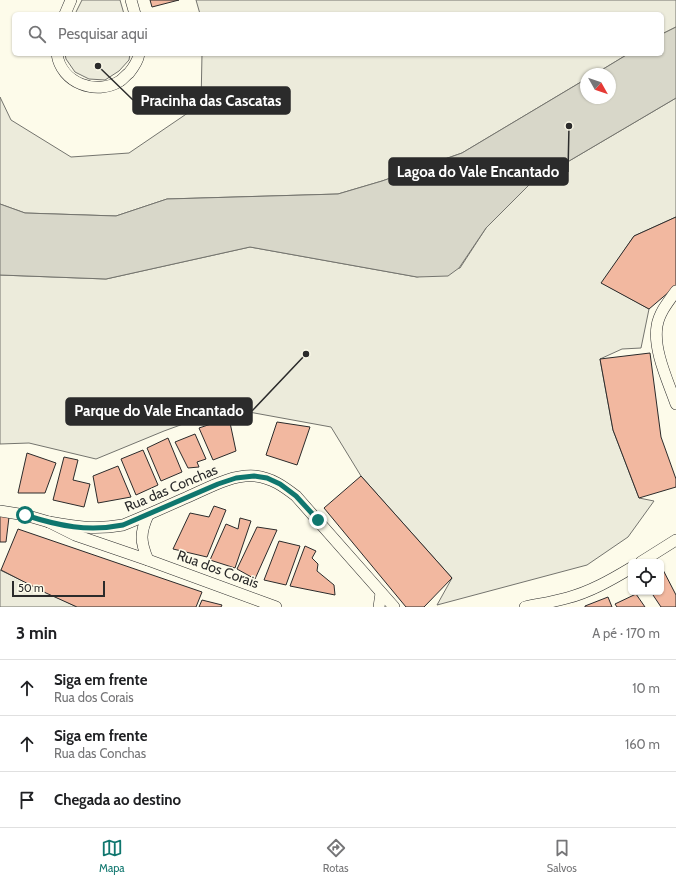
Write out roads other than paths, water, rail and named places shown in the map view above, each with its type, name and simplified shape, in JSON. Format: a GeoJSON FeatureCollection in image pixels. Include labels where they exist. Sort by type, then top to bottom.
{"type":"FeatureCollection","features":[{"type":"Feature","properties":{"kind":"street"},"geometry":{"type":"LineString","coordinates":[[66,12],[72,0]]}},
{"type":"Feature","properties":{"kind":"street"},"geometry":{"type":"LineString","coordinates":[[131,0],[134,12]]}},
{"type":"Feature","properties":{"kind":"street"},"geometry":{"type":"LineString","coordinates":[[57,56],[58,61],[66,73],[76,83],[92,87],[106,87],[120,81],[132,69],[138,56]]}},
{"type":"Feature","properties":{"kind":"street"},"geometry":{"type":"LineString","coordinates":[[676,291],[667,302],[661,313],[657,326],[657,333],[662,362],[676,404]]}},
{"type":"Feature","properties":{"kind":"street","name":"Rua das Conchas"},"geometry":{"type":"LineString","coordinates":[[49,522],[78,528],[108,528],[123,525],[218,484],[236,478],[254,476],[267,478],[280,484],[296,496],[394,607]]}},
{"type":"Feature","properties":{"kind":"street","name":"Rua dos Corais"},"geometry":{"type":"LineString","coordinates":[[0,511],[25,515],[49,522],[75,534],[276,607]]}},
{"type":"Feature","properties":{"kind":"street"},"geometry":{"type":"LineString","coordinates":[[148,515],[143,526],[142,537],[143,548],[148,560]]}},
{"type":"Feature","properties":{"kind":"street"},"geometry":{"type":"LineString","coordinates":[[645,559],[676,540]]}},
{"type":"Feature","properties":{"kind":"street"},"geometry":{"type":"LineString","coordinates":[[525,607],[567,598],[588,591],[628,570]]}},
{"type":"Feature","properties":{"kind":"street"},"geometry":{"type":"LineString","coordinates":[[378,607],[381,593]]}},
{"type":"Feature","properties":{"kind":"place","name":"Pracinha das Cascatas"},"geometry":{"type":"Point","coordinates":[98,66]}},
{"type":"Feature","properties":{"kind":"place","name":"Lagoa do Vale Encantado"},"geometry":{"type":"Point","coordinates":[569,126]}},
{"type":"Feature","properties":{"kind":"place","name":"Parque do Vale Encantado"},"geometry":{"type":"Point","coordinates":[306,354]}}]}
